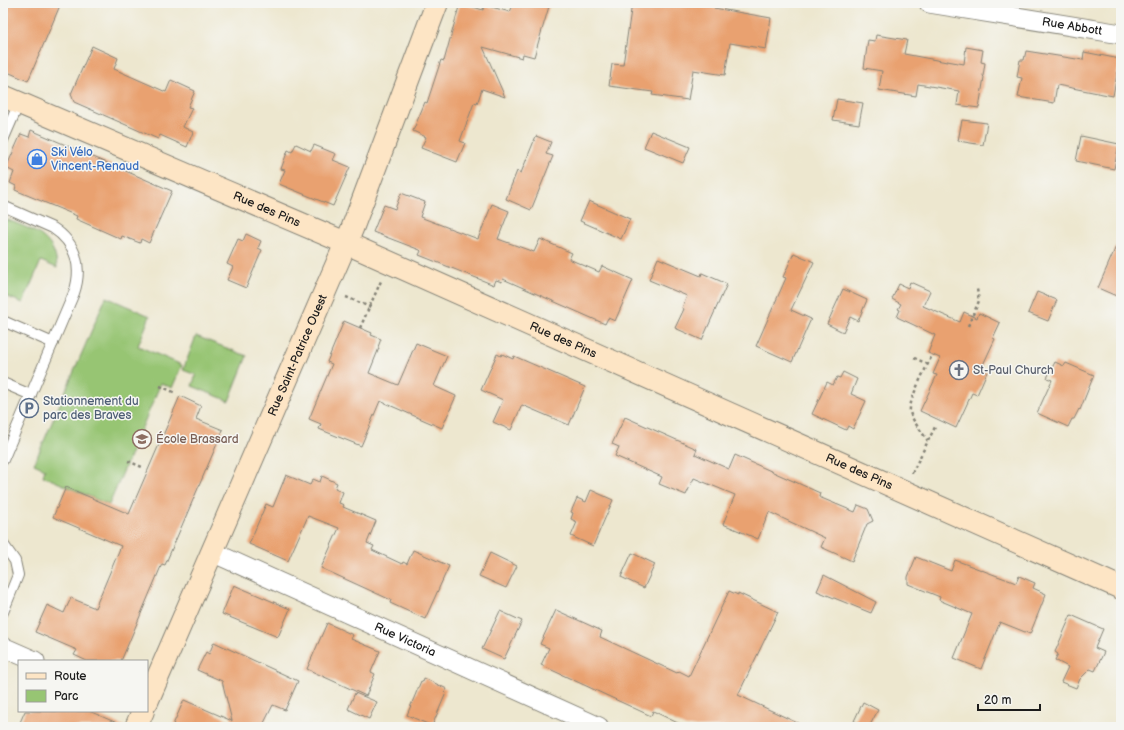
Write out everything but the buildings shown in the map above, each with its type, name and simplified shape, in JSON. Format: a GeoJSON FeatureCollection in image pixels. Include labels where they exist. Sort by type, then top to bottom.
{"type":"FeatureCollection","features":[{"type":"Feature","properties":{"kind":"street","name":"Rue Saint-Patrice Ouest"},"geometry":{"type":"LineString","coordinates":[[148,700],[346,243],[437,3]]}},
{"type":"Feature","properties":{"kind":"street","name":"Rue Abbott"},"geometry":{"type":"LineString","coordinates":[[929,3],[1121,34]]}},
{"type":"Feature","properties":{"kind":"street","name":"Rue des Pins"},"geometry":{"type":"LineString","coordinates":[[11,99],[346,243],[1121,588]]}},
{"type":"Feature","properties":{"kind":"street","name":"Rue Victoria"},"geometry":{"type":"LineString","coordinates":[[212,552],[599,727]]}},
{"type":"Feature","properties":{"kind":"street"},"geometry":{"type":"LineString","coordinates":[[3,646],[33,660]]}},
{"type":"Feature","properties":{"kind":"street"},"geometry":{"type":"LineString","coordinates":[[136,727],[143,712]]}},
{"type":"Feature","properties":{"kind":"lane"},"geometry":{"type":"LineString","coordinates":[[3,140],[11,99]]}},
{"type":"Feature","properties":{"kind":"lane"},"geometry":{"type":"LineString","coordinates":[[3,206],[52,228],[65,237],[74,250],[78,267],[77,285],[3,460]]}},
{"type":"Feature","properties":{"kind":"lane"},"geometry":{"type":"LineString","coordinates":[[3,321],[53,342]]}},
{"type":"Feature","properties":{"kind":"lane"},"geometry":{"type":"LineString","coordinates":[[3,383],[31,395]]}},
{"type":"Feature","properties":{"kind":"lane"},"geometry":{"type":"LineString","coordinates":[[3,544],[16,561],[18,575],[3,612]]}},
{"type":"Feature","properties":{"kind":"path"},"geometry":{"type":"LineString","coordinates":[[360,328],[388,262]]}},
{"type":"Feature","properties":{"kind":"path"},"geometry":{"type":"LineString","coordinates":[[968,326],[979,301],[977,289]]}},
{"type":"Feature","properties":{"kind":"path"},"geometry":{"type":"LineString","coordinates":[[928,441],[911,415],[910,407],[912,398],[932,355]]}},
{"type":"Feature","properties":{"kind":"path"},"geometry":{"type":"LineString","coordinates":[[914,358],[928,364]]}},
{"type":"Feature","properties":{"kind":"path"},"geometry":{"type":"LineString","coordinates":[[160,386],[176,393]]}},
{"type":"Feature","properties":{"kind":"path"},"geometry":{"type":"LineString","coordinates":[[903,492],[935,427]]}},
{"type":"Feature","properties":{"kind":"path"},"geometry":{"type":"LineString","coordinates":[[128,461],[142,467]]}},
{"type":"Feature","properties":{"kind":"green space"},"geometry":{"type":"Polygon","coordinates":[[[3,218],[39,234],[52,247],[55,257],[57,268],[41,261],[23,303],[3,295],[3,218]]]}},
{"type":"Feature","properties":{"kind":"green space"},"geometry":{"type":"Polygon","coordinates":[[[106,297],[150,316],[138,346],[182,365],[172,388],[161,383],[109,505],[43,476],[45,469],[34,464],[106,297]]]}},
{"type":"Feature","properties":{"kind":"green space"},"geometry":{"type":"Polygon","coordinates":[[[196,336],[247,356],[229,401],[192,386],[196,375],[183,370],[196,336]]]}},
{"type":"Feature","properties":{"kind":"place","name":"Ski Vélo Vincent-Renaud"},"geometry":{"type":"Point","coordinates":[37,159]}},
{"type":"Feature","properties":{"kind":"place","name":"St-Paul Church"},"geometry":{"type":"Point","coordinates":[959,370]}},
{"type":"Feature","properties":{"kind":"place","name":"Stationnement du parc des Braves"},"geometry":{"type":"Point","coordinates":[29,408]}},
{"type":"Feature","properties":{"kind":"place","name":"École Brassard"},"geometry":{"type":"Point","coordinates":[142,439]}}]}
